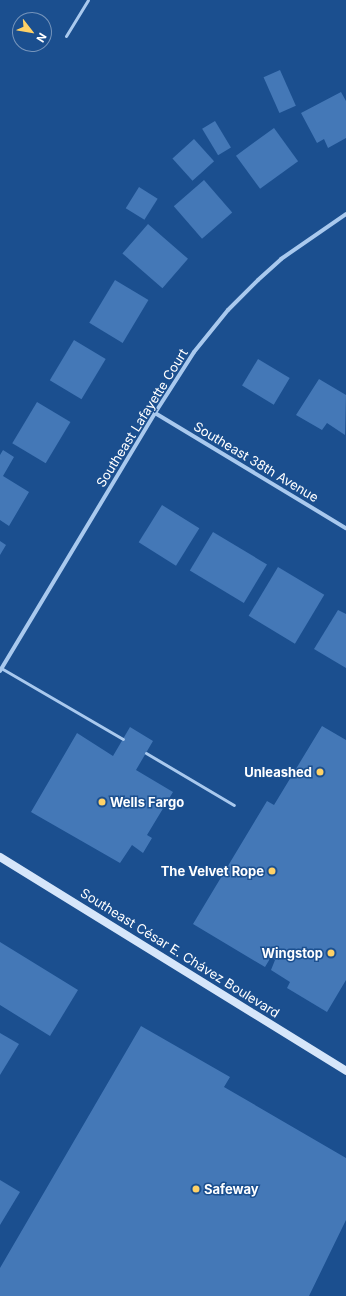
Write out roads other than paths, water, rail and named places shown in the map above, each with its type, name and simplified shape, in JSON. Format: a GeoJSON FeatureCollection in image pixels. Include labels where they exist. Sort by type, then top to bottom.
{"type":"FeatureCollection","features":[{"type":"Feature","properties":{"kind":"main road","name":"Southeast César E. Chávez Boulevard"},"geometry":{"type":"LineString","coordinates":[[0,857],[346,1071]]}},
{"type":"Feature","properties":{"kind":"street","name":"Southeast Lafayette Court"},"geometry":{"type":"LineString","coordinates":[[1,669],[155,413],[194,352],[228,310],[282,259],[346,214]]}},
{"type":"Feature","properties":{"kind":"street","name":"Southeast 38th Avenue"},"geometry":{"type":"LineString","coordinates":[[155,413],[346,528]]}},
{"type":"Feature","properties":{"kind":"lane"},"geometry":{"type":"LineString","coordinates":[[66,36],[88,0]]}},
{"type":"Feature","properties":{"kind":"lane"},"geometry":{"type":"LineString","coordinates":[[1,669],[123,739]]}},
{"type":"Feature","properties":{"kind":"lane"},"geometry":{"type":"LineString","coordinates":[[146,753],[234,805]]}},
{"type":"Feature","properties":{"kind":"place","name":"Unleashed"},"geometry":{"type":"Point","coordinates":[320,772]}},
{"type":"Feature","properties":{"kind":"place","name":"Wells Fargo"},"geometry":{"type":"Point","coordinates":[102,802]}},
{"type":"Feature","properties":{"kind":"place","name":"The Velvet Rope"},"geometry":{"type":"Point","coordinates":[272,871]}},
{"type":"Feature","properties":{"kind":"place","name":"Wingstop"},"geometry":{"type":"Point","coordinates":[331,953]}},
{"type":"Feature","properties":{"kind":"place","name":"Safeway"},"geometry":{"type":"Point","coordinates":[196,1189]}}]}
